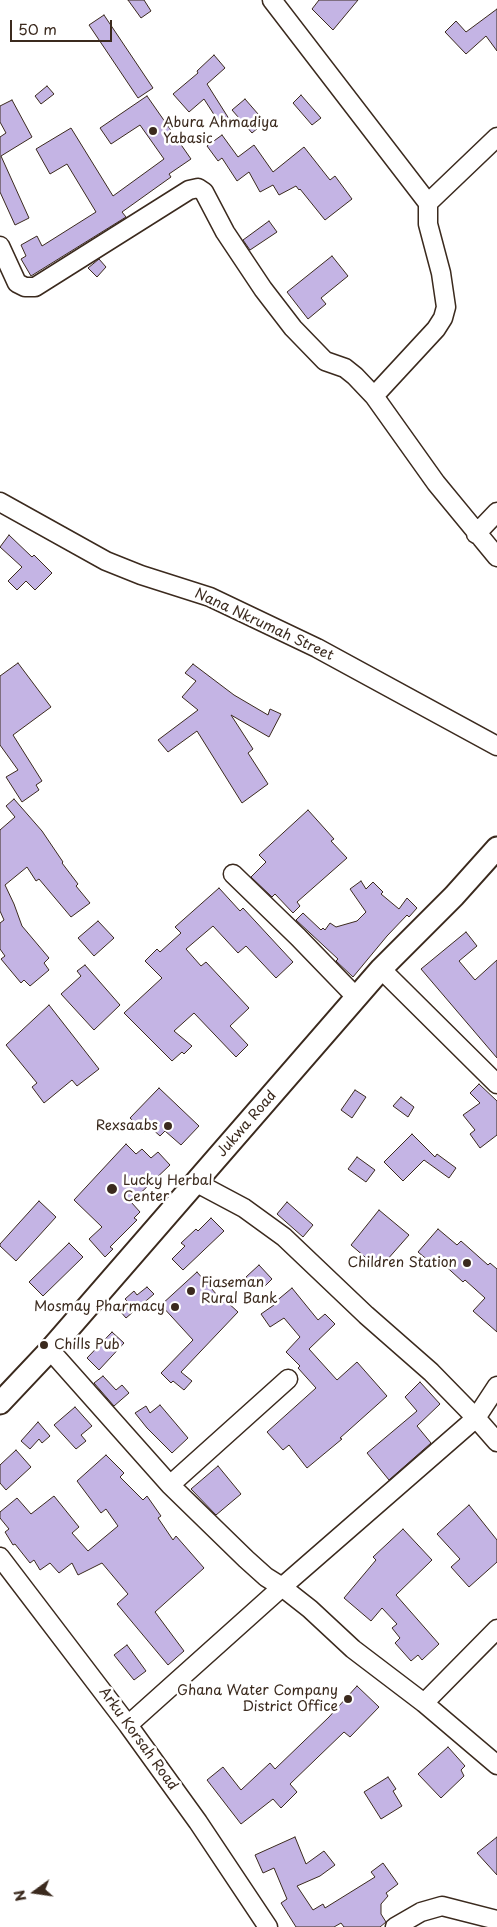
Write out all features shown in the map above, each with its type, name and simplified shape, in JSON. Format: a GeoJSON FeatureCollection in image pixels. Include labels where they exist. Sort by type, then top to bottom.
{"type":"FeatureCollection","features":[{"type":"Feature","properties":{"kind":"main road","name":"Jukwa Road"},"geometry":{"type":"LineString","coordinates":[[0,1403],[50,1350],[197,1183],[381,969],[454,896],[497,848]]}},
{"type":"Feature","properties":{"kind":"street"},"geometry":{"type":"LineString","coordinates":[[272,0],[428,203],[428,224],[441,272],[446,307],[443,318],[436,329],[374,396]]}},
{"type":"Feature","properties":{"kind":"street"},"geometry":{"type":"LineString","coordinates":[[428,203],[497,137]]}},
{"type":"Feature","properties":{"kind":"street"},"geometry":{"type":"LineString","coordinates":[[0,246],[17,283],[25,288],[35,287],[189,190],[198,188],[204,192],[225,232],[292,328],[325,361],[344,368],[355,376],[374,396],[436,482],[476,534],[497,557]]}},
{"type":"Feature","properties":{"kind":"street","name":"Nana Nkrumah Street"},"geometry":{"type":"LineString","coordinates":[[0,502],[106,561],[140,575],[210,597],[317,648],[497,746]]}},
{"type":"Feature","properties":{"kind":"street"},"geometry":{"type":"LineString","coordinates":[[476,534],[497,512]]}},
{"type":"Feature","properties":{"kind":"street"},"geometry":{"type":"LineString","coordinates":[[234,874],[357,998]]}},
{"type":"Feature","properties":{"kind":"street"},"geometry":{"type":"LineString","coordinates":[[381,969],[497,1084]]}},
{"type":"Feature","properties":{"kind":"street"},"geometry":{"type":"LineString","coordinates":[[197,1183],[244,1208],[284,1237],[366,1315],[431,1372],[497,1442]]}},
{"type":"Feature","properties":{"kind":"street"},"geometry":{"type":"LineString","coordinates":[[50,1350],[170,1485],[246,1560],[266,1578],[282,1587],[310,1609],[353,1649],[424,1703],[497,1765]]}},
{"type":"Feature","properties":{"kind":"street"},"geometry":{"type":"LineString","coordinates":[[170,1485],[288,1379]]}},
{"type":"Feature","properties":{"kind":"street"},"geometry":{"type":"LineString","coordinates":[[128,1724],[476,1418],[497,1386]]}},
{"type":"Feature","properties":{"kind":"street","name":"Arku Korsah Road"},"geometry":{"type":"LineString","coordinates":[[0,1557],[128,1724],[198,1822],[268,1927]]}},
{"type":"Feature","properties":{"kind":"street"},"geometry":{"type":"LineString","coordinates":[[424,1703],[497,1629]]}},
{"type":"Feature","properties":{"kind":"street"},"geometry":{"type":"LineString","coordinates":[[395,1927],[421,1912],[442,1906],[497,1920]]}},
{"type":"Feature","properties":{"kind":"building"},"geometry":{"type":"Polygon","coordinates":[[[128,0],[144,0],[151,11],[141,18],[128,0]]]}},
{"type":"Feature","properties":{"kind":"building"},"geometry":{"type":"Polygon","coordinates":[[[319,0],[358,0],[333,30],[312,9],[319,0]]]}},
{"type":"Feature","properties":{"kind":"building"},"geometry":{"type":"Polygon","coordinates":[[[497,9],[497,51],[486,36],[466,54],[445,32],[456,21],[466,32],[497,9]]]}},
{"type":"Feature","properties":{"kind":"building"},"geometry":{"type":"Polygon","coordinates":[[[104,15],[153,88],[138,98],[89,25],[104,15]]]}},
{"type":"Feature","properties":{"kind":"building"},"geometry":{"type":"Polygon","coordinates":[[[214,55],[225,68],[207,84],[231,122],[222,127],[204,99],[189,112],[173,94],[198,73],[197,71],[214,55]]]}},
{"type":"Feature","properties":{"kind":"building"},"geometry":{"type":"Polygon","coordinates":[[[47,86],[54,94],[41,104],[35,96],[47,86]]]}},
{"type":"Feature","properties":{"kind":"building"},"geometry":{"type":"Polygon","coordinates":[[[301,95],[321,118],[312,125],[293,103],[301,95]]]}},
{"type":"Feature","properties":{"kind":"building"},"geometry":{"type":"Polygon","coordinates":[[[147,96],[191,159],[169,174],[171,177],[122,212],[126,217],[31,276],[21,259],[26,256],[21,245],[37,236],[42,246],[96,212],[67,164],[50,174],[36,149],[71,128],[113,196],[164,159],[140,125],[111,144],[100,128],[147,96]]]}},
{"type":"Feature","properties":{"kind":"building"},"geometry":{"type":"Polygon","coordinates":[[[245,99],[265,122],[252,133],[232,110],[245,99]]]}},
{"type":"Feature","properties":{"kind":"building"},"geometry":{"type":"Polygon","coordinates":[[[12,100],[32,137],[1,156],[29,218],[15,225],[0,192],[0,137],[6,133],[0,122],[0,106],[12,100]]]}},
{"type":"Feature","properties":{"kind":"building"},"geometry":{"type":"Polygon","coordinates":[[[222,135],[238,157],[254,145],[273,172],[304,147],[330,180],[335,176],[352,199],[325,220],[296,186],[279,195],[273,185],[260,192],[249,172],[237,181],[222,158],[218,161],[207,146],[222,135]]]}},
{"type":"Feature","properties":{"kind":"building"},"geometry":{"type":"Polygon","coordinates":[[[269,221],[277,232],[250,250],[243,240],[269,221]]]}},
{"type":"Feature","properties":{"kind":"building"},"geometry":{"type":"Polygon","coordinates":[[[332,256],[348,276],[321,298],[326,304],[308,319],[287,292],[332,256]]]}},
{"type":"Feature","properties":{"kind":"building"},"geometry":{"type":"Polygon","coordinates":[[[99,259],[106,267],[97,277],[88,268],[99,259]]]}},
{"type":"Feature","properties":{"kind":"building"},"geometry":{"type":"Polygon","coordinates":[[[9,535],[32,557],[34,555],[52,573],[35,590],[26,581],[17,590],[8,581],[22,567],[0,547],[9,535]]]}},
{"type":"Feature","properties":{"kind":"building"},"geometry":{"type":"Polygon","coordinates":[[[18,663],[51,707],[13,735],[42,781],[36,785],[39,790],[22,802],[6,777],[18,770],[0,745],[0,676],[18,663]]]}},
{"type":"Feature","properties":{"kind":"building"},"geometry":{"type":"Polygon","coordinates":[[[193,664],[234,695],[268,715],[270,709],[281,714],[269,737],[231,715],[253,749],[248,753],[268,784],[242,803],[197,731],[168,752],[158,740],[198,710],[182,697],[196,681],[185,673],[193,664]]]}},
{"type":"Feature","properties":{"kind":"building"},"geometry":{"type":"Polygon","coordinates":[[[14,799],[42,831],[78,884],[76,886],[90,903],[71,917],[39,879],[36,881],[27,867],[5,885],[22,926],[49,958],[44,963],[49,970],[30,986],[24,980],[21,983],[1,959],[5,956],[0,949],[0,923],[4,920],[0,911],[0,830],[15,817],[6,806],[14,799]]]}},
{"type":"Feature","properties":{"kind":"building"},"geometry":{"type":"Polygon","coordinates":[[[308,810],[334,839],[331,841],[347,858],[297,902],[300,906],[293,913],[275,894],[272,897],[251,877],[266,862],[259,855],[308,810]]]}},
{"type":"Feature","properties":{"kind":"building"},"geometry":{"type":"Polygon","coordinates":[[[361,881],[366,889],[373,882],[383,892],[381,894],[399,909],[407,898],[417,908],[409,917],[407,915],[387,936],[353,977],[336,961],[338,959],[296,920],[303,913],[321,930],[323,928],[325,930],[330,923],[336,927],[357,921],[366,912],[350,889],[361,881]]]}},
{"type":"Feature","properties":{"kind":"building"},"geometry":{"type":"Polygon","coordinates":[[[219,888],[240,911],[243,908],[293,962],[276,978],[246,946],[238,953],[213,926],[186,949],[201,966],[206,962],[249,1008],[230,1026],[248,1045],[236,1057],[194,1013],[174,1031],[192,1046],[184,1054],[182,1052],[172,1061],[124,1013],[162,978],[145,961],[157,949],[160,952],[181,933],[175,927],[219,888]]]}},
{"type":"Feature","properties":{"kind":"building"},"geometry":{"type":"Polygon","coordinates":[[[98,921],[114,938],[94,956],[78,938],[98,921]]]}},
{"type":"Feature","properties":{"kind":"building"},"geometry":{"type":"Polygon","coordinates":[[[466,932],[477,946],[459,961],[475,980],[497,960],[497,1058],[421,969],[466,932]]]}},
{"type":"Feature","properties":{"kind":"building"},"geometry":{"type":"Polygon","coordinates":[[[85,965],[120,1005],[94,1030],[61,994],[81,976],[77,971],[85,965]]]}},
{"type":"Feature","properties":{"kind":"building"},"geometry":{"type":"Polygon","coordinates":[[[49,1005],[99,1069],[77,1086],[72,1080],[44,1103],[32,1087],[37,1083],[6,1045],[49,1005]]]}},
{"type":"Feature","properties":{"kind":"building"},"geometry":{"type":"Polygon","coordinates":[[[479,1084],[497,1101],[497,1135],[480,1148],[470,1134],[475,1130],[463,1115],[480,1103],[470,1093],[479,1084]]]}},
{"type":"Feature","properties":{"kind":"building"},"geometry":{"type":"Polygon","coordinates":[[[159,1088],[199,1126],[181,1145],[165,1131],[160,1136],[150,1127],[145,1132],[130,1118],[159,1088]]]}},
{"type":"Feature","properties":{"kind":"building"},"geometry":{"type":"Polygon","coordinates":[[[355,1090],[366,1097],[352,1118],[341,1110],[355,1090]]]}},
{"type":"Feature","properties":{"kind":"building"},"geometry":{"type":"Polygon","coordinates":[[[401,1097],[414,1107],[408,1117],[393,1106],[401,1097]]]}},
{"type":"Feature","properties":{"kind":"building"},"geometry":{"type":"Polygon","coordinates":[[[412,1134],[435,1157],[437,1154],[456,1168],[449,1178],[424,1160],[403,1181],[384,1162],[412,1134]]]}},
{"type":"Feature","properties":{"kind":"building"},"geometry":{"type":"Polygon","coordinates":[[[126,1144],[136,1154],[142,1149],[151,1158],[158,1152],[170,1165],[131,1202],[140,1212],[134,1218],[137,1220],[110,1247],[113,1249],[105,1257],[89,1239],[102,1227],[74,1200],[126,1144]]]}},
{"type":"Feature","properties":{"kind":"building"},"geometry":{"type":"Polygon","coordinates":[[[357,1157],[375,1170],[366,1182],[348,1169],[357,1157]]]}},
{"type":"Feature","properties":{"kind":"building"},"geometry":{"type":"Polygon","coordinates":[[[39,1201],[56,1217],[16,1261],[0,1244],[39,1201]]]}},
{"type":"Feature","properties":{"kind":"building"},"geometry":{"type":"Polygon","coordinates":[[[287,1202],[313,1225],[303,1237],[277,1214],[287,1202]]]}},
{"type":"Feature","properties":{"kind":"building"},"geometry":{"type":"Polygon","coordinates":[[[379,1210],[409,1235],[379,1269],[351,1245],[379,1210]]]}},
{"type":"Feature","properties":{"kind":"building"},"geometry":{"type":"Polygon","coordinates":[[[211,1218],[224,1231],[183,1270],[172,1259],[185,1246],[181,1243],[196,1229],[198,1231],[211,1218]]]}},
{"type":"Feature","properties":{"kind":"building"},"geometry":{"type":"Polygon","coordinates":[[[438,1229],[457,1245],[461,1241],[488,1265],[490,1263],[497,1269],[497,1332],[473,1311],[485,1298],[465,1280],[463,1282],[440,1261],[435,1266],[418,1252],[438,1229]]]}},
{"type":"Feature","properties":{"kind":"building"},"geometry":{"type":"Polygon","coordinates":[[[69,1243],[83,1257],[43,1296],[29,1282],[69,1243]]]}},
{"type":"Feature","properties":{"kind":"building"},"geometry":{"type":"Polygon","coordinates":[[[259,1265],[272,1279],[264,1287],[259,1282],[254,1286],[246,1277],[259,1265]]]}},
{"type":"Feature","properties":{"kind":"building"},"geometry":{"type":"Polygon","coordinates":[[[197,1272],[224,1303],[226,1301],[238,1312],[181,1372],[192,1381],[184,1390],[173,1381],[171,1383],[161,1373],[193,1340],[161,1305],[197,1272]]]}},
{"type":"Feature","properties":{"kind":"building"},"geometry":{"type":"Polygon","coordinates":[[[147,1287],[154,1294],[126,1318],[120,1311],[129,1303],[125,1299],[134,1291],[137,1295],[147,1287]]]}},
{"type":"Feature","properties":{"kind":"building"},"geometry":{"type":"Polygon","coordinates":[[[292,1288],[318,1320],[325,1314],[335,1324],[309,1349],[337,1380],[357,1362],[387,1396],[340,1438],[342,1439],[307,1468],[289,1445],[283,1450],[267,1432],[316,1388],[298,1368],[300,1366],[286,1352],[300,1337],[284,1318],[270,1327],[261,1314],[292,1288]]]}},
{"type":"Feature","properties":{"kind":"building"},"geometry":{"type":"Polygon","coordinates":[[[112,1332],[124,1343],[99,1370],[87,1358],[112,1332]]]}},
{"type":"Feature","properties":{"kind":"building"},"geometry":{"type":"Polygon","coordinates":[[[103,1376],[116,1390],[122,1385],[129,1393],[114,1406],[94,1383],[103,1376]]]}},
{"type":"Feature","properties":{"kind":"building"},"geometry":{"type":"Polygon","coordinates":[[[420,1382],[440,1404],[417,1426],[431,1443],[389,1480],[367,1453],[417,1411],[405,1397],[420,1382]]]}},
{"type":"Feature","properties":{"kind":"building"},"geometry":{"type":"Polygon","coordinates":[[[160,1405],[188,1438],[172,1453],[135,1413],[146,1406],[150,1413],[160,1405]]]}},
{"type":"Feature","properties":{"kind":"building"},"geometry":{"type":"Polygon","coordinates":[[[75,1407],[92,1426],[81,1435],[86,1441],[76,1449],[54,1425],[75,1407]]]}},
{"type":"Feature","properties":{"kind":"building"},"geometry":{"type":"Polygon","coordinates":[[[38,1422],[50,1436],[42,1443],[39,1439],[30,1449],[21,1441],[38,1422]]]}},
{"type":"Feature","properties":{"kind":"building"},"geometry":{"type":"Polygon","coordinates":[[[16,1450],[31,1467],[6,1490],[0,1483],[0,1465],[16,1450]]]}},
{"type":"Feature","properties":{"kind":"building"},"geometry":{"type":"Polygon","coordinates":[[[106,1455],[124,1473],[120,1477],[143,1500],[147,1496],[161,1516],[158,1518],[173,1540],[176,1536],[204,1568],[155,1612],[184,1651],[168,1665],[117,1604],[128,1594],[102,1563],[78,1575],[72,1563],[59,1573],[50,1563],[40,1570],[34,1560],[30,1563],[15,1544],[13,1545],[5,1532],[9,1529],[0,1518],[0,1512],[17,1498],[31,1514],[54,1496],[79,1527],[72,1533],[88,1551],[118,1526],[106,1509],[101,1513],[77,1481],[106,1455]]]}},
{"type":"Feature","properties":{"kind":"building"},"geometry":{"type":"Polygon","coordinates":[[[218,1466],[241,1494],[216,1515],[191,1489],[218,1466]]]}},
{"type":"Feature","properties":{"kind":"building"},"geometry":{"type":"Polygon","coordinates":[[[469,1505],[497,1540],[497,1562],[469,1587],[451,1567],[460,1559],[437,1534],[469,1505]]]}},
{"type":"Feature","properties":{"kind":"building"},"geometry":{"type":"Polygon","coordinates":[[[403,1529],[432,1560],[396,1595],[439,1644],[422,1660],[418,1655],[411,1661],[395,1643],[400,1638],[392,1628],[397,1624],[382,1608],[371,1621],[344,1598],[376,1560],[373,1557],[403,1529]]]}},
{"type":"Feature","properties":{"kind":"building"},"geometry":{"type":"Polygon","coordinates":[[[127,1645],[146,1671],[134,1680],[114,1655],[127,1645]]]}},
{"type":"Feature","properties":{"kind":"building"},"geometry":{"type":"Polygon","coordinates":[[[357,1686],[379,1707],[350,1737],[344,1732],[290,1784],[297,1792],[281,1808],[273,1799],[241,1824],[207,1780],[223,1767],[241,1790],[270,1763],[275,1769],[329,1717],[357,1686]]]}},
{"type":"Feature","properties":{"kind":"building"},"geometry":{"type":"Polygon","coordinates":[[[448,1747],[465,1766],[461,1770],[464,1776],[441,1798],[418,1774],[448,1747]]]}},
{"type":"Feature","properties":{"kind":"building"},"geometry":{"type":"Polygon","coordinates":[[[388,1777],[396,1789],[393,1791],[402,1806],[381,1819],[364,1792],[388,1777]]]}},
{"type":"Feature","properties":{"kind":"building"},"geometry":{"type":"Polygon","coordinates":[[[295,1837],[306,1864],[324,1851],[335,1865],[320,1876],[297,1886],[313,1910],[323,1904],[325,1908],[375,1877],[371,1872],[383,1863],[398,1884],[386,1893],[388,1896],[381,1904],[381,1914],[386,1922],[380,1927],[344,1927],[341,1923],[334,1927],[296,1927],[281,1903],[287,1899],[274,1868],[263,1873],[255,1855],[295,1837]]]}},
{"type":"Feature","properties":{"kind":"building"},"geometry":{"type":"Polygon","coordinates":[[[497,1837],[497,1875],[477,1853],[497,1837]]]}},
{"type":"Feature","properties":{"kind":"place","name":"Abura Ahmadiya Yabasic"},"geometry":{"type":"Point","coordinates":[153,131]}},
{"type":"Feature","properties":{"kind":"place","name":"Rexsaabs"},"geometry":{"type":"Point","coordinates":[168,1126]}},
{"type":"Feature","properties":{"kind":"place","name":"Lucky Herbal Center"},"geometry":{"type":"Point","coordinates":[112,1189]}},
{"type":"Feature","properties":{"kind":"place","name":"Children Station"},"geometry":{"type":"Point","coordinates":[467,1263]}},
{"type":"Feature","properties":{"kind":"place","name":"Fiaseman Rural Bank"},"geometry":{"type":"Point","coordinates":[191,1291]}},
{"type":"Feature","properties":{"kind":"place","name":"Mosmay Pharmacy"},"geometry":{"type":"Point","coordinates":[175,1307]}},
{"type":"Feature","properties":{"kind":"place","name":"Chills Pub"},"geometry":{"type":"Point","coordinates":[44,1345]}},
{"type":"Feature","properties":{"kind":"place","name":"Ghana Water Company District Office"},"geometry":{"type":"Point","coordinates":[348,1699]}}]}
